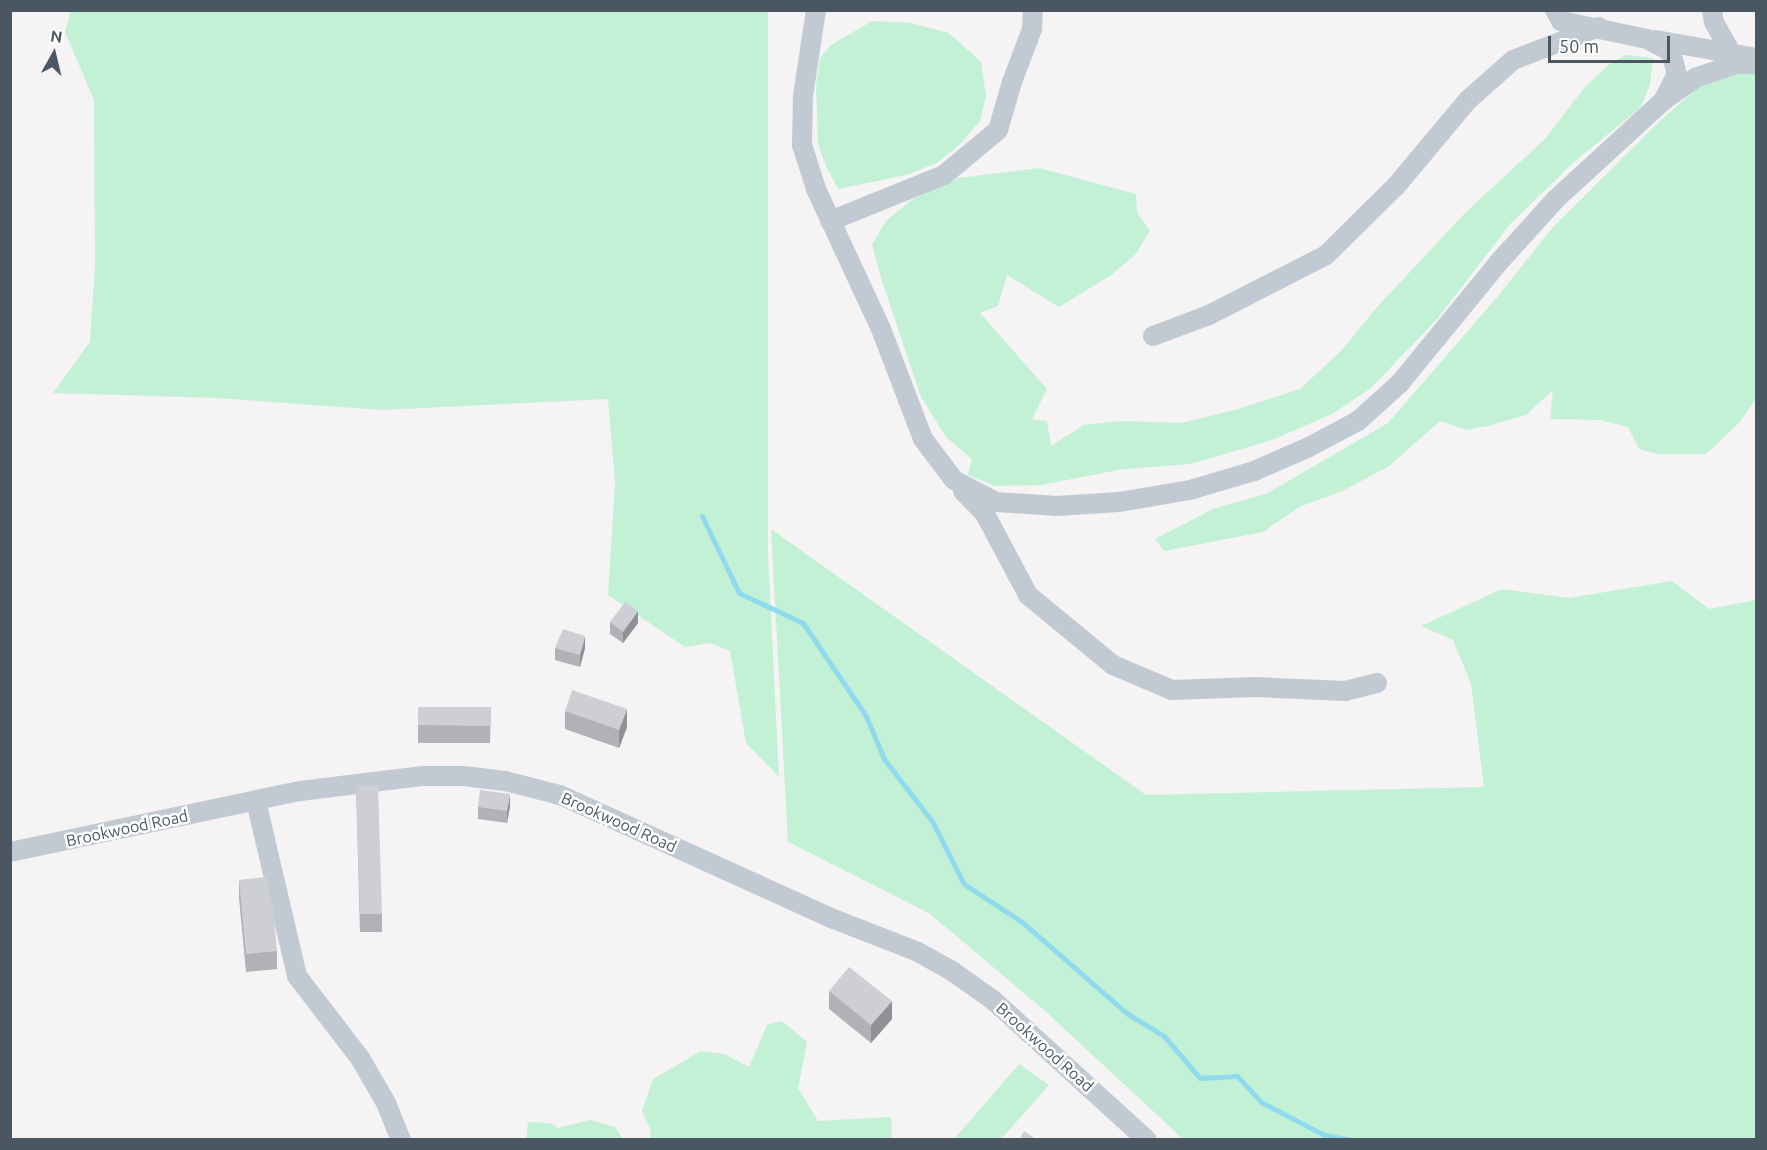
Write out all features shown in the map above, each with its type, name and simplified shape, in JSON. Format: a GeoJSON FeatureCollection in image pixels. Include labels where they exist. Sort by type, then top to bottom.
{"type":"FeatureCollection","features":[{"type":"Feature","properties":{"kind":"street"},"geometry":{"type":"LineString","coordinates":[[816,10],[803,96],[802,145],[816,189],[881,329],[923,439],[954,480],[985,514],[1028,595],[1113,665],[1172,690],[1256,687],[1345,691],[1377,683]]}},
{"type":"Feature","properties":{"kind":"street"},"geometry":{"type":"LineString","coordinates":[[830,220],[944,175],[998,130],[1012,82],[1032,29],[1033,10]]}},
{"type":"Feature","properties":{"kind":"street"},"geometry":{"type":"LineString","coordinates":[[1555,10],[1561,21],[1756,58]]}},
{"type":"Feature","properties":{"kind":"street"},"geometry":{"type":"LineString","coordinates":[[1712,10],[1714,22],[1731,53]]}},
{"type":"Feature","properties":{"kind":"street"},"geometry":{"type":"LineString","coordinates":[[1153,336],[1209,315],[1326,255],[1396,186],[1468,100],[1513,60],[1599,27]]}},
{"type":"Feature","properties":{"kind":"street"},"geometry":{"type":"LineString","coordinates":[[1647,39],[1671,52],[1677,74],[1664,100]]}},
{"type":"Feature","properties":{"kind":"street"},"geometry":{"type":"LineString","coordinates":[[954,480],[996,502],[1057,506],[1119,502],[1190,490],[1254,471],[1309,447],[1358,421],[1400,383],[1499,262],[1556,199],[1664,100],[1695,78],[1736,64],[1756,64]]}},
{"type":"Feature","properties":{"kind":"street","name":"Brookwood Road"},"geometry":{"type":"LineString","coordinates":[[10,852],[300,791],[423,776],[464,776],[505,781],[560,795],[831,918],[918,952],[952,971],[993,999],[1147,1140]]}},
{"type":"Feature","properties":{"kind":"street"},"geometry":{"type":"LineString","coordinates":[[256,801],[297,976],[360,1059],[386,1103],[401,1140]]}},
{"type":"Feature","properties":{"kind":"green space"},"geometry":{"type":"Polygon","coordinates":[[[71,11],[768,11],[768,556],[779,777],[746,743],[730,651],[710,643],[685,647],[608,595],[615,482],[608,399],[382,410],[218,398],[53,393],[90,342],[95,265],[94,100],[65,32],[71,11]]]}},
{"type":"Feature","properties":{"kind":"green space"},"geometry":{"type":"Polygon","coordinates":[[[872,21],[910,23],[949,33],[981,62],[986,96],[980,121],[960,144],[937,163],[906,175],[838,189],[818,144],[816,85],[820,58],[831,45],[872,21]]]}},
{"type":"Feature","properties":{"kind":"green space"},"geometry":{"type":"Polygon","coordinates":[[[1625,55],[1653,58],[1650,85],[1640,108],[1574,162],[1511,223],[1437,319],[1371,388],[1332,414],[1272,440],[1191,464],[1124,469],[1041,485],[995,486],[968,475],[972,459],[946,437],[921,397],[872,244],[886,221],[913,199],[959,178],[1039,168],[1136,194],[1137,213],[1150,230],[1136,254],[1111,275],[1059,307],[1007,275],[998,306],[980,313],[1047,389],[1032,419],[1047,421],[1051,446],[1084,425],[1122,421],[1181,423],[1238,409],[1300,389],[1341,351],[1377,307],[1466,212],[1545,139],[1584,88],[1607,66],[1625,55]]]}},
{"type":"Feature","properties":{"kind":"green space"},"geometry":{"type":"Polygon","coordinates":[[[1736,73],[1756,73],[1756,398],[1739,423],[1706,454],[1658,454],[1639,449],[1628,427],[1600,420],[1550,419],[1553,390],[1526,415],[1488,426],[1466,430],[1440,421],[1388,467],[1342,491],[1299,507],[1263,532],[1164,551],[1155,539],[1213,509],[1268,493],[1388,423],[1499,295],[1553,227],[1661,120],[1703,83],[1736,73]]]}},
{"type":"Feature","properties":{"kind":"green space"},"geometry":{"type":"Polygon","coordinates":[[[771,529],[1146,795],[1484,787],[1471,684],[1453,640],[1421,626],[1502,589],[1569,598],[1672,581],[1709,609],[1756,600],[1756,1139],[1183,1139],[1044,1010],[929,913],[788,842],[771,529]]]}},
{"type":"Feature","properties":{"kind":"green space"},"geometry":{"type":"Polygon","coordinates":[[[782,1021],[807,1042],[798,1088],[818,1121],[891,1117],[892,1139],[649,1139],[651,1131],[642,1111],[653,1079],[701,1051],[724,1054],[749,1067],[767,1025],[782,1021]]]}},
{"type":"Feature","properties":{"kind":"green space"},"geometry":{"type":"Polygon","coordinates":[[[1019,1064],[1049,1085],[1001,1139],[954,1139],[1019,1064]]]}},
{"type":"Feature","properties":{"kind":"green space"},"geometry":{"type":"Polygon","coordinates":[[[591,1120],[615,1127],[623,1139],[526,1139],[528,1122],[550,1123],[558,1128],[591,1120]]]}},
{"type":"Feature","properties":{"kind":"building"},"geometry":{"type":"Polygon","coordinates":[[[625,602],[638,611],[623,632],[610,622],[625,602]]]}},
{"type":"Feature","properties":{"kind":"building"},"geometry":{"type":"Polygon","coordinates":[[[563,629],[585,636],[580,655],[555,648],[563,629]]]}},
{"type":"Feature","properties":{"kind":"building"},"geometry":{"type":"Polygon","coordinates":[[[572,690],[627,709],[619,730],[565,711],[572,690]]]}},
{"type":"Feature","properties":{"kind":"building"},"geometry":{"type":"Polygon","coordinates":[[[418,707],[491,707],[490,726],[418,725],[418,707]]]}},
{"type":"Feature","properties":{"kind":"building"},"geometry":{"type":"Polygon","coordinates":[[[378,785],[382,914],[360,914],[356,786],[378,785]]]}},
{"type":"Feature","properties":{"kind":"building"},"geometry":{"type":"Polygon","coordinates":[[[480,790],[510,794],[507,811],[478,807],[480,790]]]}},
{"type":"Feature","properties":{"kind":"building"},"geometry":{"type":"Polygon","coordinates":[[[266,877],[273,908],[277,951],[246,954],[239,880],[266,877]]]}},
{"type":"Feature","properties":{"kind":"building"},"geometry":{"type":"Polygon","coordinates":[[[849,967],[892,1001],[871,1025],[829,991],[849,967]]]}},
{"type":"Feature","properties":{"kind":"building"},"geometry":{"type":"Polygon","coordinates":[[[1024,1131],[1037,1140],[1019,1140],[1024,1131]]]}},
{"type":"Feature","properties":{"kind":"waterway"},"geometry":{"type":"LineString","coordinates":[[702,516],[739,593],[803,623],[866,716],[884,759],[932,821],[964,884],[1022,922],[1128,1014],[1164,1036],[1200,1078],[1237,1076],[1261,1102],[1324,1135],[1351,1140]]}}]}
